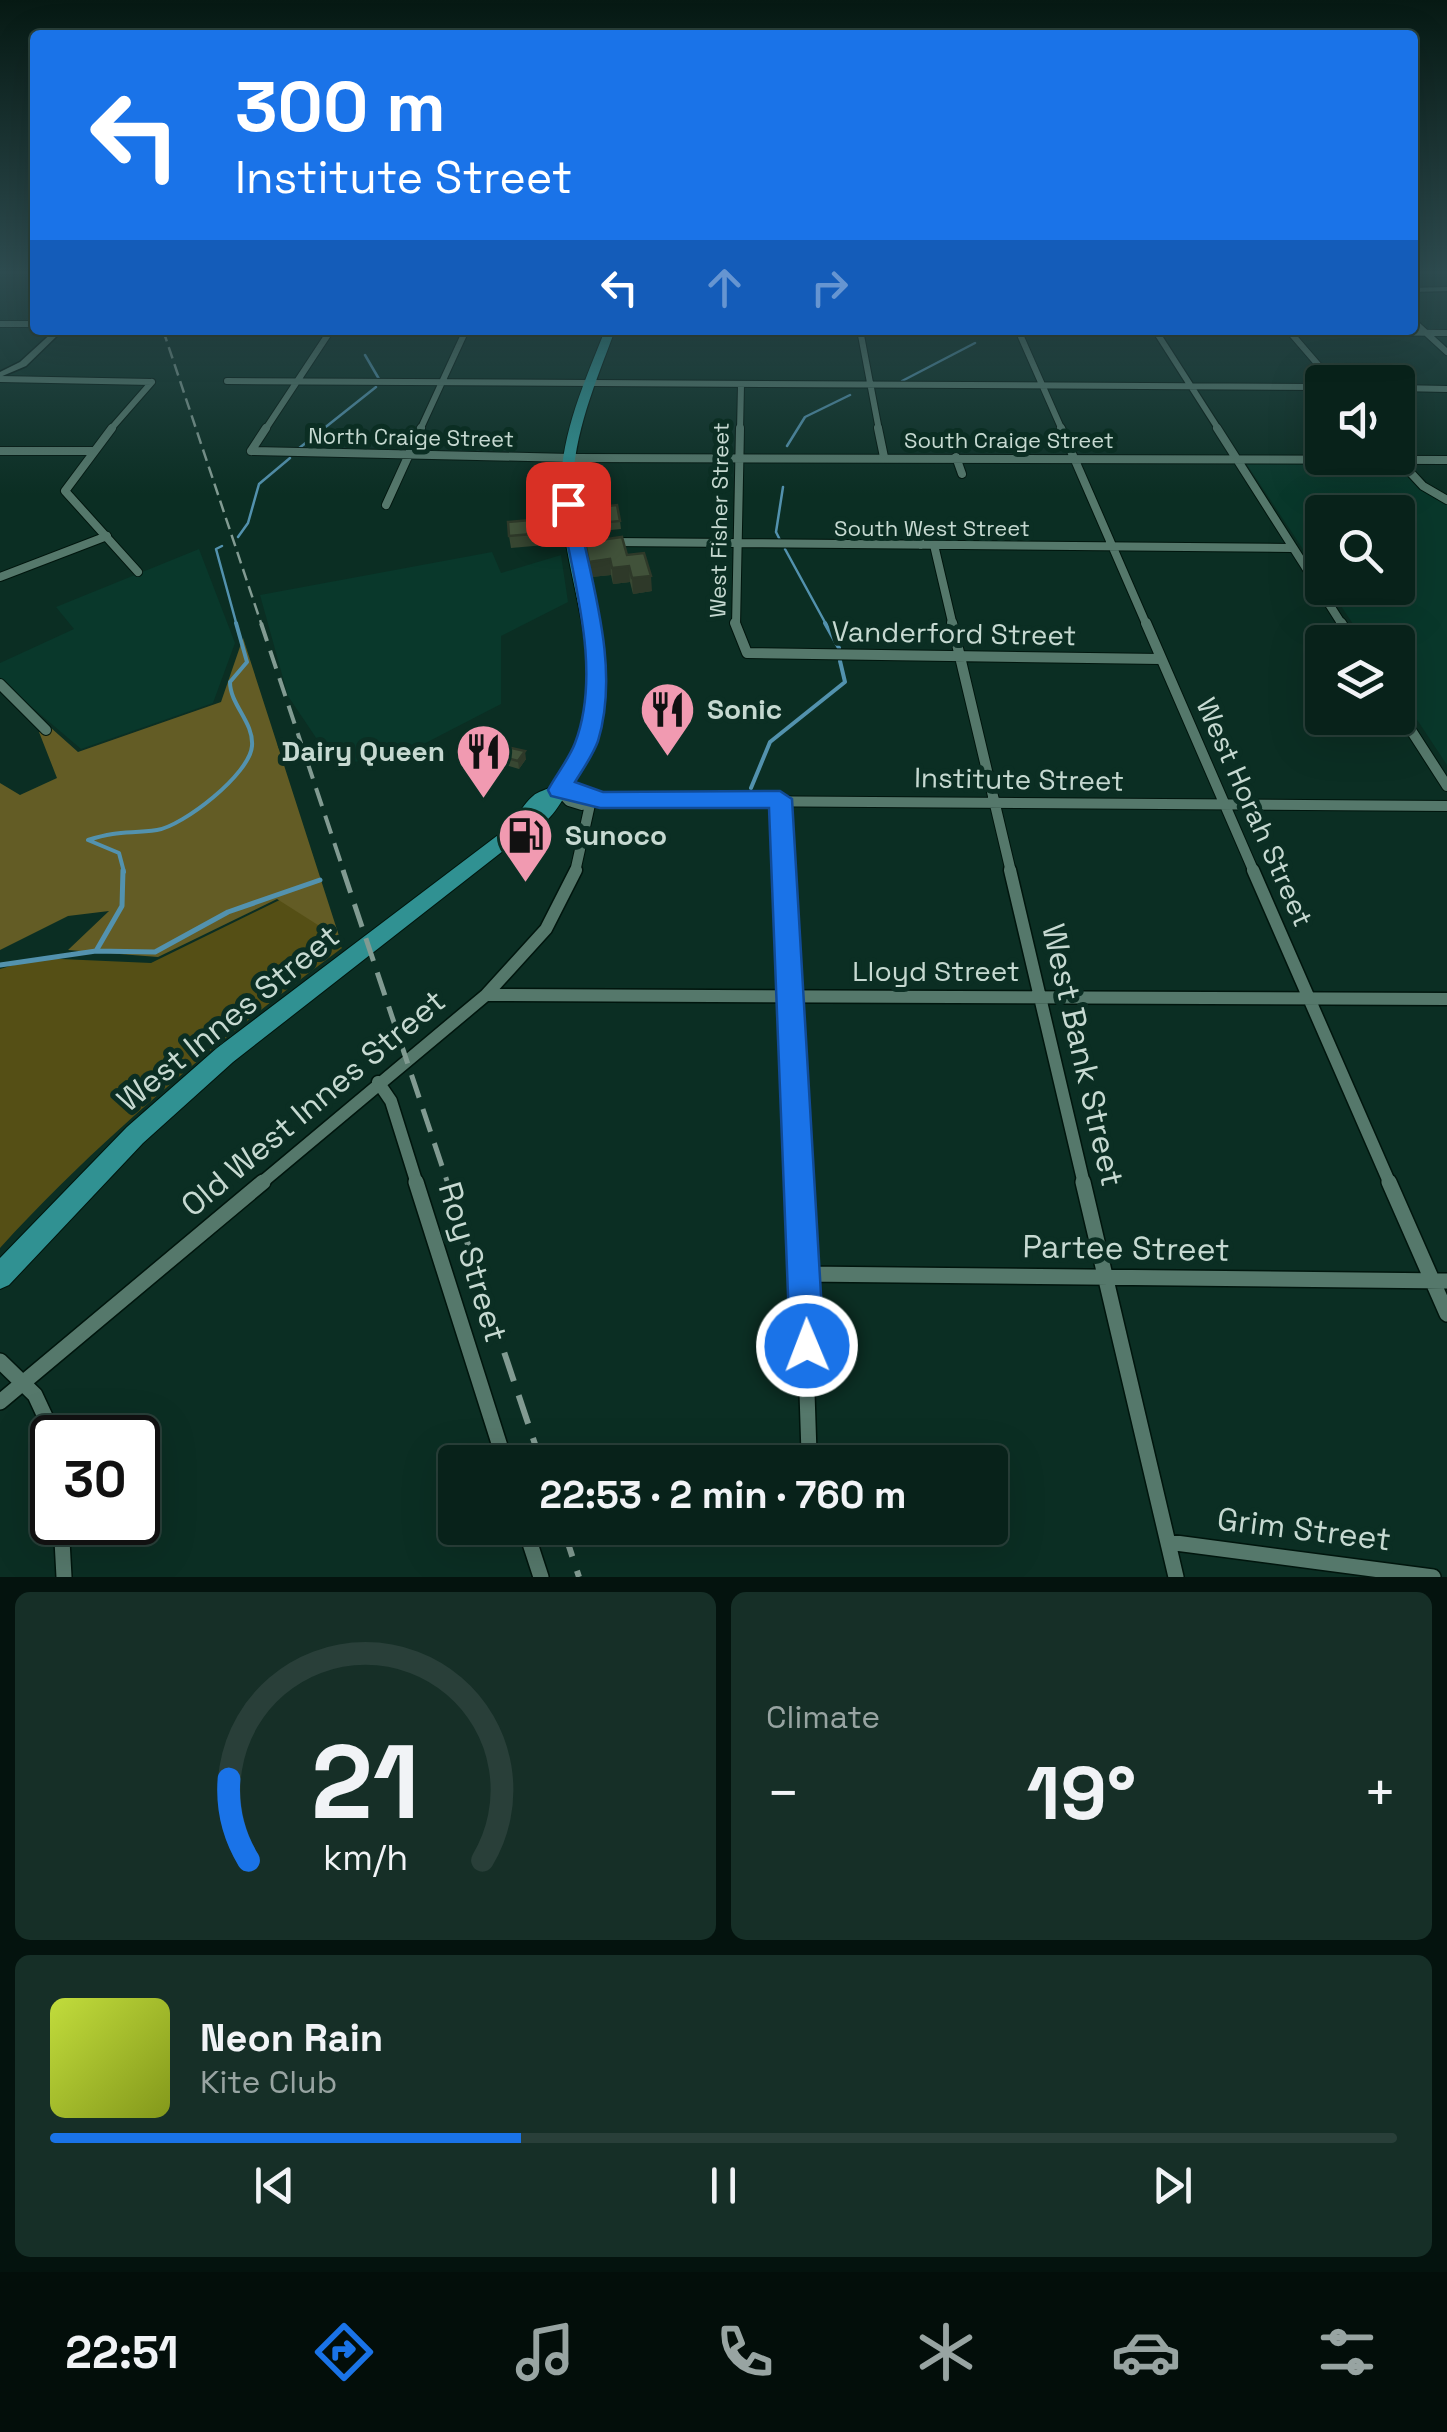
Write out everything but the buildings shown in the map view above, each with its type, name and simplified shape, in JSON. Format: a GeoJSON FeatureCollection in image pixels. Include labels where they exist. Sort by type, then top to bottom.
{"type":"FeatureCollection","features":[{"type":"Feature","properties":{"kind":"main road","name":"West Innes Street"},"geometry":{"type":"LineString","coordinates":[[0,1276],[122,1148],[225,1055],[516,830],[533,825],[549,811],[586,744],[595,697],[595,660],[567,493],[571,458],[603,348]]}},
{"type":"Feature","properties":{"kind":"street"},"geometry":{"type":"LineString","coordinates":[[1,380],[40,348]]}},
{"type":"Feature","properties":{"kind":"street"},"geometry":{"type":"LineString","coordinates":[[295,381],[319,348]]}},
{"type":"Feature","properties":{"kind":"street"},"geometry":{"type":"LineString","coordinates":[[386,505],[458,348]]}},
{"type":"Feature","properties":{"kind":"street"},"geometry":{"type":"LineString","coordinates":[[864,348],[884,457]]}},
{"type":"Feature","properties":{"kind":"street","name":"West Horah Street"},"geometry":{"type":"LineString","coordinates":[[1025,348],[1310,1000],[1440,1281],[1447,1314]]}},
{"type":"Feature","properties":{"kind":"street"},"geometry":{"type":"LineString","coordinates":[[1166,348],[1343,625]]}},
{"type":"Feature","properties":{"kind":"street"},"geometry":{"type":"LineString","coordinates":[[1,380],[152,382],[92,451],[65,491],[138,572]]}},
{"type":"Feature","properties":{"kind":"street"},"geometry":{"type":"LineString","coordinates":[[227,380],[1305,387]]}},
{"type":"Feature","properties":{"kind":"street","name":"North Craige Street"},"geometry":{"type":"LineString","coordinates":[[295,381],[251,452],[571,458]]}},
{"type":"Feature","properties":{"kind":"street","name":"West Fisher Street"},"geometry":{"type":"LineString","coordinates":[[741,384],[734,621],[747,653]]}},
{"type":"Feature","properties":{"kind":"street"},"geometry":{"type":"LineString","coordinates":[[1415,388],[1447,388]]}},
{"type":"Feature","properties":{"kind":"street"},"geometry":{"type":"LineString","coordinates":[[0,451],[92,451]]}},
{"type":"Feature","properties":{"kind":"street"},"geometry":{"type":"LineString","coordinates":[[956,457],[962,474]]}},
{"type":"Feature","properties":{"kind":"street","name":"South Craige Street"},"geometry":{"type":"LineString","coordinates":[[571,458],[1305,459]]}},
{"type":"Feature","properties":{"kind":"street","name":"South Craige Street"},"geometry":{"type":"LineString","coordinates":[[1415,459],[1447,460]]}},
{"type":"Feature","properties":{"kind":"street"},"geometry":{"type":"LineString","coordinates":[[1412,475],[1447,500]]}},
{"type":"Feature","properties":{"kind":"street","name":"West Bank Street"},"geometry":{"type":"LineString","coordinates":[[916,526],[928,545],[960,655],[1176,1577]]}},
{"type":"Feature","properties":{"kind":"street"},"geometry":{"type":"LineString","coordinates":[[0,577],[107,536]]}},
{"type":"Feature","properties":{"kind":"street","name":"South West Street"},"geometry":{"type":"LineString","coordinates":[[593,542],[1292,548]]}},
{"type":"Feature","properties":{"kind":"street","name":"Vanderford Street"},"geometry":{"type":"LineString","coordinates":[[747,653],[1161,659]]}},
{"type":"Feature","properties":{"kind":"street"},"geometry":{"type":"LineString","coordinates":[[0,684],[46,730]]}},
{"type":"Feature","properties":{"kind":"street"},"geometry":{"type":"LineString","coordinates":[[1414,735],[1447,786]]}},
{"type":"Feature","properties":{"kind":"street","name":"Institute Street"},"geometry":{"type":"LineString","coordinates":[[559,790],[569,801],[582,804],[591,800],[780,799],[1447,806]]}},
{"type":"Feature","properties":{"kind":"street"},"geometry":{"type":"LineString","coordinates":[[780,799],[805,1274],[809,1445]]}},
{"type":"Feature","properties":{"kind":"street","name":"Old West Innes Street"},"geometry":{"type":"LineString","coordinates":[[0,1402],[486,995],[550,929],[570,894],[580,865],[591,800]]}},
{"type":"Feature","properties":{"kind":"street","name":"Lloyd Street"},"geometry":{"type":"LineString","coordinates":[[486,995],[1447,999]]}},
{"type":"Feature","properties":{"kind":"street","name":"Roy Street"},"geometry":{"type":"LineString","coordinates":[[378,1082],[391,1101],[500,1445]]}},
{"type":"Feature","properties":{"kind":"street","name":"Partee Street"},"geometry":{"type":"LineString","coordinates":[[805,1274],[1440,1281]]}},
{"type":"Feature","properties":{"kind":"street"},"geometry":{"type":"LineString","coordinates":[[0,1362],[26,1380],[48,1415]]}},
{"type":"Feature","properties":{"kind":"street","name":"Grim Street"},"geometry":{"type":"LineString","coordinates":[[1168,1542],[1434,1577]]}},
{"type":"Feature","properties":{"kind":"street"},"geometry":{"type":"LineString","coordinates":[[62,1545],[64,1577]]}},
{"type":"Feature","properties":{"kind":"street"},"geometry":{"type":"LineString","coordinates":[[530,1545],[540,1577]]}},
{"type":"Feature","properties":{"kind":"shaded area"},"geometry":{"type":"Polygon","coordinates":[[[1246,463],[1305,463],[1305,475],[1406,475],[1447,505],[1447,765],[1415,717],[1415,625],[1354,625],[1340,605],[1415,605],[1415,495],[1305,495],[1305,552],[1246,463]]]}},
{"type":"Feature","properties":{"kind":"shaded area"},"geometry":{"type":"Polygon","coordinates":[[[199,549],[235,643],[213,703],[81,749],[0,680],[0,663],[74,629],[56,607],[199,549]]]}},
{"type":"Feature","properties":{"kind":"shaded area"},"geometry":{"type":"Polygon","coordinates":[[[492,552],[501,573],[561,555],[568,602],[501,636],[501,704],[412,750],[335,766],[288,696],[260,595],[492,552]]]}},
{"type":"Feature","properties":{"kind":"shaded area"},"geometry":{"type":"Polygon","coordinates":[[[243,638],[340,939],[277,899],[158,957],[68,950],[109,911],[68,916],[0,950],[0,783],[20,795],[57,778],[39,732],[50,727],[78,752],[221,702],[243,638]]]}},
{"type":"Feature","properties":{"kind":"shaded area"},"geometry":{"type":"Polygon","coordinates":[[[296,892],[342,948],[252,1017],[121,1127],[0,1248],[0,969],[38,958],[151,963],[296,892]]]}},
{"type":"Feature","properties":{"kind":"waterway"},"geometry":{"type":"LineString","coordinates":[[902,381],[966,348]]}},
{"type":"Feature","properties":{"kind":"waterway"},"geometry":{"type":"LineString","coordinates":[[365,355],[379,379]]}},
{"type":"Feature","properties":{"kind":"waterway"},"geometry":{"type":"LineString","coordinates":[[298,449],[376,387]]}},
{"type":"Feature","properties":{"kind":"waterway"},"geometry":{"type":"LineString","coordinates":[[787,446],[805,417],[850,395]]}},
{"type":"Feature","properties":{"kind":"waterway"},"geometry":{"type":"LineString","coordinates":[[238,537],[248,523],[259,484],[290,458]]}},
{"type":"Feature","properties":{"kind":"waterway"},"geometry":{"type":"LineString","coordinates":[[780,540],[776,532],[783,487]]}},
{"type":"Feature","properties":{"kind":"waterway"},"geometry":{"type":"LineString","coordinates":[[222,546],[216,549],[237,626]]}},
{"type":"Feature","properties":{"kind":"waterway"},"geometry":{"type":"LineString","coordinates":[[785,549],[827,626]]}},
{"type":"Feature","properties":{"kind":"waterway"},"geometry":{"type":"LineString","coordinates":[[124,872],[119,853],[88,840],[157,830],[183,819],[228,784],[248,757],[252,737],[230,682],[247,662],[236,623]]}},
{"type":"Feature","properties":{"kind":"waterway"},"geometry":{"type":"LineString","coordinates":[[825,623],[839,648]]}},
{"type":"Feature","properties":{"kind":"waterway"},"geometry":{"type":"LineString","coordinates":[[751,788],[770,742],[845,682],[840,661]]}},
{"type":"Feature","properties":{"kind":"waterway"},"geometry":{"type":"LineString","coordinates":[[96,951],[122,906],[123,870]]}},
{"type":"Feature","properties":{"kind":"waterway"},"geometry":{"type":"LineString","coordinates":[[96,951],[155,952],[228,912],[320,880]]}},
{"type":"Feature","properties":{"kind":"waterway"},"geometry":{"type":"LineString","coordinates":[[0,965],[96,951]]}},
{"type":"Feature","properties":{"kind":"railway"},"geometry":{"type":"LineString","coordinates":[[169,348],[262,626]]}},
{"type":"Feature","properties":{"kind":"railway"},"geometry":{"type":"LineString","coordinates":[[262,626],[344,872]]}},
{"type":"Feature","properties":{"kind":"railway"},"geometry":{"type":"LineString","coordinates":[[343,870],[448,1184]]}},
{"type":"Feature","properties":{"kind":"railway"},"geometry":{"type":"LineString","coordinates":[[447,1182],[535,1445]]}},
{"type":"Feature","properties":{"kind":"railway"},"geometry":{"type":"LineString","coordinates":[[569,1545],[579,1577]]}},
{"type":"Feature","properties":{"kind":"place","name":"Sonic"},"geometry":{"type":"Point","coordinates":[668,758]}},
{"type":"Feature","properties":{"kind":"place","name":"Dairy Queen"},"geometry":{"type":"Point","coordinates":[484,800]}},
{"type":"Feature","properties":{"kind":"place","name":"Sunoco"},"geometry":{"type":"Point","coordinates":[526,884]}},
{"type":"Feature","properties":{"kind":"route"},"geometry":{"type":"LineString","coordinates":[[568,504],[580,591],[595,660],[595,697],[586,744],[559,790],[587,794],[591,800],[780,799],[807,1346]]}}]}
